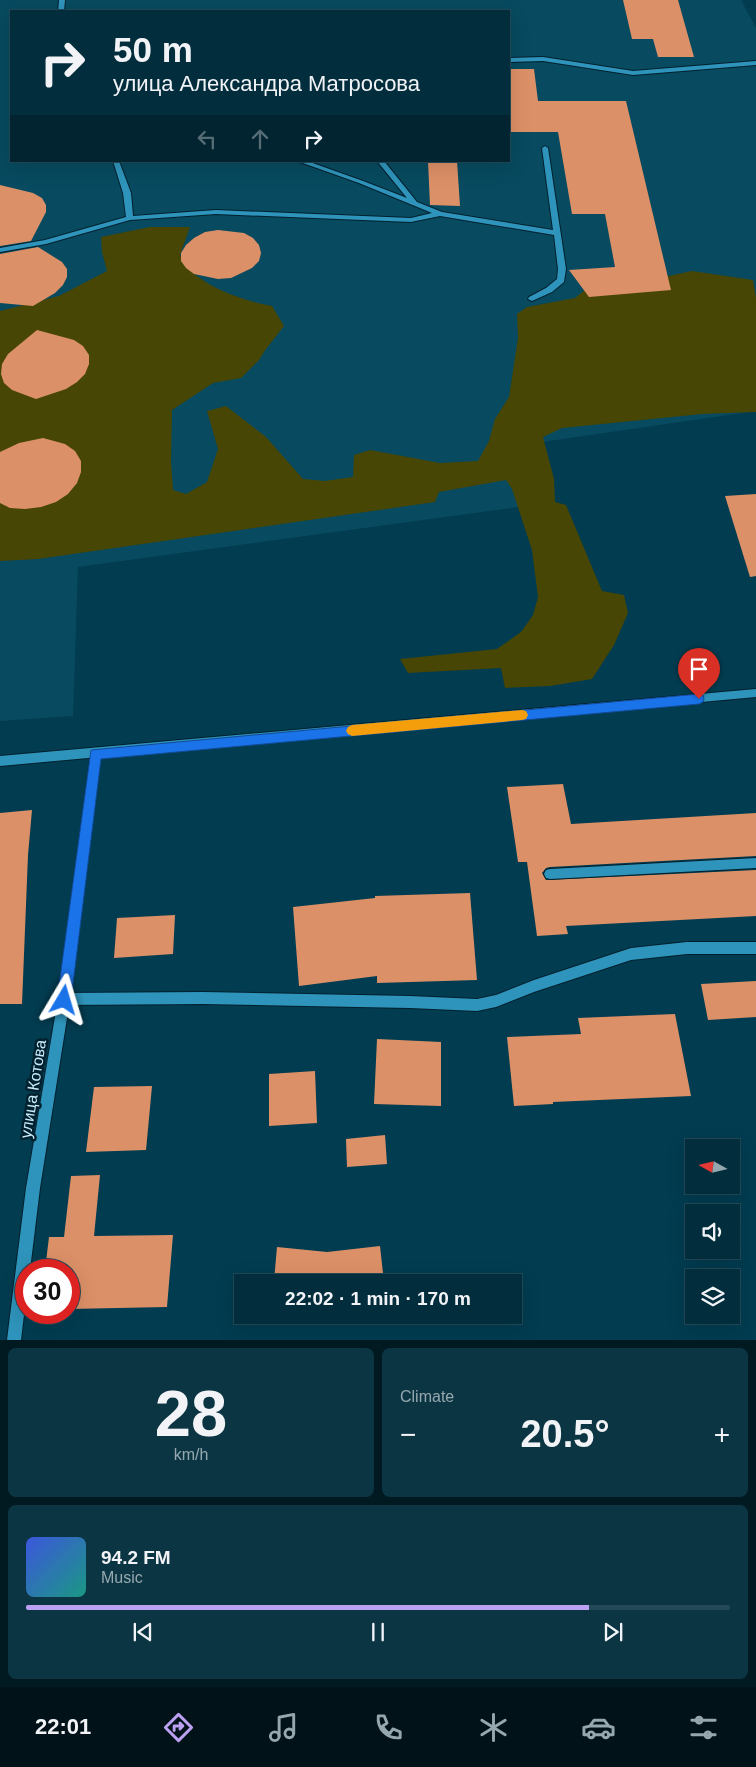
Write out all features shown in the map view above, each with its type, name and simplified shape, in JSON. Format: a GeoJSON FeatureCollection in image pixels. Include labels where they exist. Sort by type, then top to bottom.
{"type":"FeatureCollection","features":[{"type":"Feature","properties":{"kind":"street"},"geometry":{"type":"LineString","coordinates":[[510,60],[543,59],[633,73],[756,63]]}},
{"type":"Feature","properties":{"kind":"street"},"geometry":{"type":"LineString","coordinates":[[532,299],[549,290],[561,280],[562,269],[545,148]]}},
{"type":"Feature","properties":{"kind":"street"},"geometry":{"type":"LineString","coordinates":[[116,162],[127,193],[130,218]]}},
{"type":"Feature","properties":{"kind":"street"},"geometry":{"type":"LineString","coordinates":[[303,162],[361,182],[440,214],[557,233]]}},
{"type":"Feature","properties":{"kind":"street"},"geometry":{"type":"LineString","coordinates":[[381,162],[416,205]]}},
{"type":"Feature","properties":{"kind":"street"},"geometry":{"type":"LineString","coordinates":[[0,250],[46,242],[130,218],[216,212],[411,220],[440,214]]}},
{"type":"Feature","properties":{"kind":"street"},"geometry":{"type":"LineString","coordinates":[[0,761],[96,754],[756,694]]}},
{"type":"Feature","properties":{"kind":"street","name":"улица Котова"},"geometry":{"type":"LineString","coordinates":[[14,1340],[33,1188],[64,1000],[96,754]]}},
{"type":"Feature","properties":{"kind":"street"},"geometry":{"type":"LineString","coordinates":[[550,874],[756,863]]}},
{"type":"Feature","properties":{"kind":"street"},"geometry":{"type":"LineString","coordinates":[[64,1000],[233,999],[477,1005],[496,1001],[534,986],[631,954],[696,948],[756,948]]}},
{"type":"Feature","properties":{"kind":"shaded area"},"geometry":{"type":"Polygon","coordinates":[[[0,0],[741,0],[756,28],[756,411],[515,446],[526,506],[78,567],[73,716],[0,721],[0,0]]]}},
{"type":"Feature","properties":{"kind":"shaded area"},"geometry":{"type":"Polygon","coordinates":[[[150,227],[190,227],[180,255],[186,265],[207,283],[220,290],[247,300],[272,306],[284,326],[259,360],[241,378],[213,383],[172,410],[171,461],[173,490],[186,494],[207,482],[218,449],[207,411],[226,406],[266,437],[303,479],[325,481],[353,477],[354,455],[370,450],[440,463],[478,461],[489,441],[495,419],[509,397],[518,338],[517,314],[527,307],[575,298],[591,285],[636,283],[692,271],[753,280],[756,298],[756,412],[702,414],[562,428],[543,437],[554,479],[555,502],[566,505],[602,591],[624,595],[628,613],[614,645],[592,679],[550,686],[505,688],[501,668],[408,673],[400,659],[497,649],[521,632],[533,615],[538,597],[532,550],[512,489],[506,480],[439,492],[435,502],[38,559],[0,561],[0,311],[59,296],[107,271],[102,252],[101,237],[150,227]]]}},
{"type":"Feature","properties":{"kind":"building"},"geometry":{"type":"Polygon","coordinates":[[[623,0],[678,0],[694,57],[658,57],[653,39],[632,39],[623,0]]]}},
{"type":"Feature","properties":{"kind":"building"},"geometry":{"type":"Polygon","coordinates":[[[510,69],[534,69],[538,101],[626,101],[671,290],[589,297],[569,270],[615,267],[605,214],[572,214],[558,132],[510,132],[510,69]]]}},
{"type":"Feature","properties":{"kind":"building"},"geometry":{"type":"Polygon","coordinates":[[[428,162],[457,162],[460,206],[430,205],[428,162]]]}},
{"type":"Feature","properties":{"kind":"building"},"geometry":{"type":"Polygon","coordinates":[[[0,185],[33,193],[42,198],[46,205],[46,212],[31,241],[0,246],[0,185]]]}},
{"type":"Feature","properties":{"kind":"building"},"geometry":{"type":"Polygon","coordinates":[[[218,230],[244,233],[253,238],[259,245],[261,253],[259,261],[252,268],[231,278],[218,279],[194,274],[186,268],[181,261],[181,253],[186,245],[205,232],[218,230]]]}},
{"type":"Feature","properties":{"kind":"building"},"geometry":{"type":"Polygon","coordinates":[[[38,247],[62,262],[67,269],[67,277],[63,285],[55,293],[33,306],[0,303],[0,254],[38,247]]]}},
{"type":"Feature","properties":{"kind":"building"},"geometry":{"type":"Polygon","coordinates":[[[37,330],[74,340],[83,346],[89,355],[89,364],[85,374],[77,382],[66,389],[36,399],[12,390],[4,383],[1,374],[2,364],[8,354],[37,330]]]}},
{"type":"Feature","properties":{"kind":"building"},"geometry":{"type":"Polygon","coordinates":[[[43,438],[65,444],[75,451],[81,461],[81,472],[77,483],[68,494],[56,502],[41,507],[10,508],[0,503],[0,452],[19,443],[43,438]]]}},
{"type":"Feature","properties":{"kind":"building"},"geometry":{"type":"Polygon","coordinates":[[[756,494],[756,576],[750,577],[725,496],[756,494]]]}},
{"type":"Feature","properties":{"kind":"building"},"geometry":{"type":"Polygon","coordinates":[[[563,784],[571,824],[756,813],[756,856],[550,867],[546,868],[542,873],[546,880],[756,870],[756,916],[566,926],[568,934],[537,936],[527,862],[518,862],[507,787],[563,784]]]}},
{"type":"Feature","properties":{"kind":"building"},"geometry":{"type":"Polygon","coordinates":[[[32,810],[28,855],[22,1004],[0,1004],[0,813],[32,810]]]}},
{"type":"Feature","properties":{"kind":"building"},"geometry":{"type":"Polygon","coordinates":[[[470,893],[477,980],[377,983],[377,976],[299,986],[293,907],[375,898],[375,896],[470,893]]]}},
{"type":"Feature","properties":{"kind":"building"},"geometry":{"type":"Polygon","coordinates":[[[175,915],[173,954],[114,958],[117,918],[175,915]]]}},
{"type":"Feature","properties":{"kind":"building"},"geometry":{"type":"Polygon","coordinates":[[[756,981],[756,1017],[708,1020],[701,984],[756,981]]]}},
{"type":"Feature","properties":{"kind":"building"},"geometry":{"type":"Polygon","coordinates":[[[675,1014],[691,1096],[553,1102],[553,1104],[514,1106],[507,1037],[581,1034],[578,1018],[675,1014]]]}},
{"type":"Feature","properties":{"kind":"building"},"geometry":{"type":"Polygon","coordinates":[[[377,1039],[441,1042],[441,1106],[374,1104],[377,1039]]]}},
{"type":"Feature","properties":{"kind":"building"},"geometry":{"type":"Polygon","coordinates":[[[315,1071],[317,1123],[269,1126],[269,1074],[315,1071]]]}},
{"type":"Feature","properties":{"kind":"building"},"geometry":{"type":"Polygon","coordinates":[[[152,1086],[146,1150],[86,1152],[94,1087],[152,1086]]]}},
{"type":"Feature","properties":{"kind":"building"},"geometry":{"type":"Polygon","coordinates":[[[385,1135],[387,1164],[347,1167],[346,1139],[385,1135]]]}},
{"type":"Feature","properties":{"kind":"building"},"geometry":{"type":"Polygon","coordinates":[[[100,1175],[94,1236],[173,1235],[167,1307],[80,1309],[80,1259],[46,1259],[49,1237],[64,1237],[71,1176],[100,1175]]]}},
{"type":"Feature","properties":{"kind":"building"},"geometry":{"type":"Polygon","coordinates":[[[380,1246],[383,1274],[275,1274],[277,1247],[327,1252],[380,1246]]]}},
{"type":"Feature","properties":{"kind":"slow traffic"},"geometry":{"type":"LineString","coordinates":[[352,731],[522,715]]}},
{"type":"Feature","properties":{"kind":"route"},"geometry":{"type":"LineString","coordinates":[[64,1000],[96,754],[699,699]]}}]}
